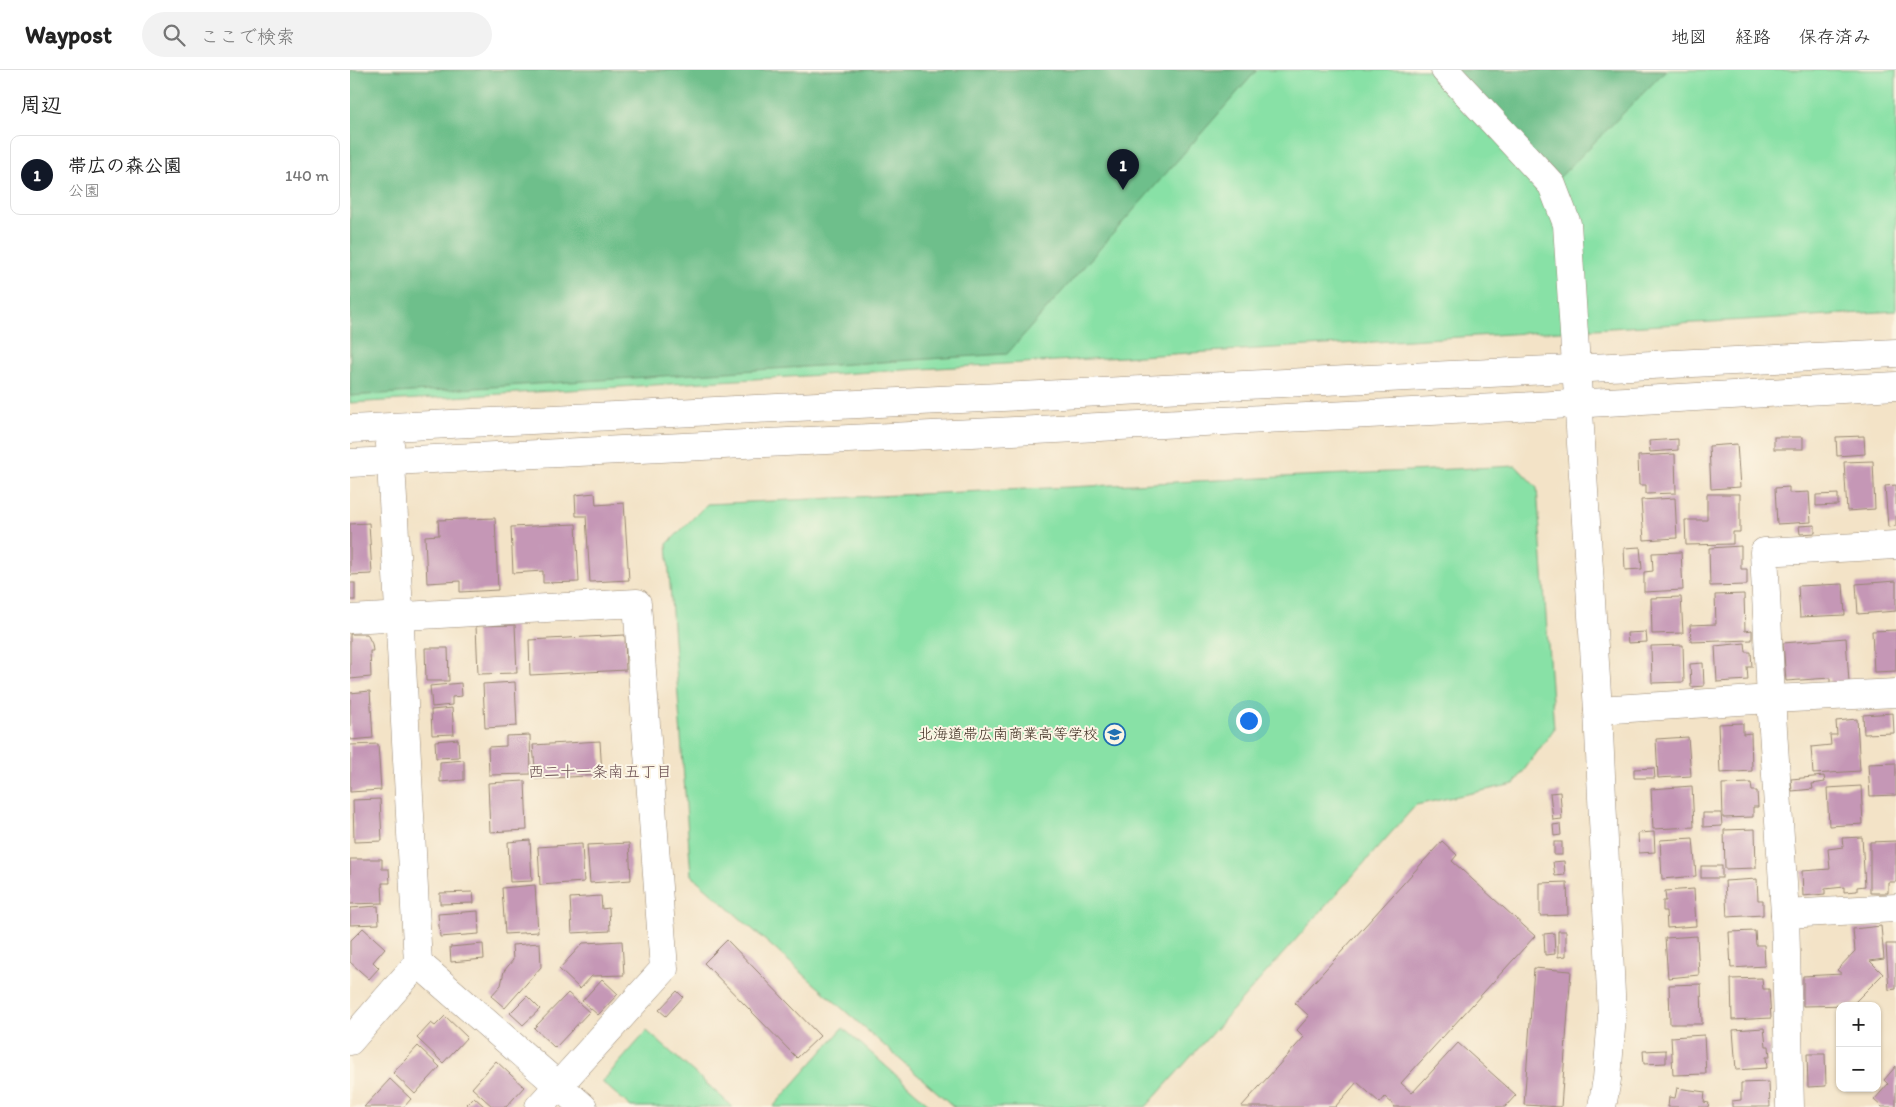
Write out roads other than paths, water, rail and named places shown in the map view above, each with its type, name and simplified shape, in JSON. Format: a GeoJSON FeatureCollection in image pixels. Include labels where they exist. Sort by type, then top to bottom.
{"type":"FeatureCollection","features":[{"type":"Feature","properties":{"kind":"street"},"geometry":{"type":"LineString","coordinates":[[1445,70],[1552,185],[1567,224],[1598,710],[1612,1016],[1607,1079],[1602,1107]]}},
{"type":"Feature","properties":{"kind":"street"},"geometry":{"type":"LineString","coordinates":[[350,429],[1896,353]]}},
{"type":"Feature","properties":{"kind":"street"},"geometry":{"type":"LineString","coordinates":[[350,463],[1896,386]]}},
{"type":"Feature","properties":{"kind":"street"},"geometry":{"type":"LineString","coordinates":[[350,1041],[418,964],[389,427]]}},
{"type":"Feature","properties":{"kind":"street"},"geometry":{"type":"LineString","coordinates":[[1790,1107],[1785,914],[1771,699],[1764,552],[1896,544]]}},
{"type":"Feature","properties":{"kind":"street"},"geometry":{"type":"LineString","coordinates":[[350,619],[637,603],[664,969],[538,1107]]}},
{"type":"Feature","properties":{"kind":"street"},"geometry":{"type":"LineString","coordinates":[[1598,710],[1896,693]]}},
{"type":"Feature","properties":{"kind":"street"},"geometry":{"type":"LineString","coordinates":[[1785,914],[1896,908]]}},
{"type":"Feature","properties":{"kind":"street"},"geometry":{"type":"LineString","coordinates":[[418,964],[583,1107]]}},
{"type":"Feature","properties":{"kind":"place","name":"帯広の森公園"},"geometry":{"type":"Point","coordinates":[1123,190]}},
{"type":"Feature","properties":{"kind":"place","name":"北海道帯広南商業高等学校"},"geometry":{"type":"Point","coordinates":[1114,734]}},
{"type":"Feature","properties":{"kind":"district","name":"西二十一条南五丁目"},"geometry":{"type":"Point","coordinates":[600,771]}}]}
